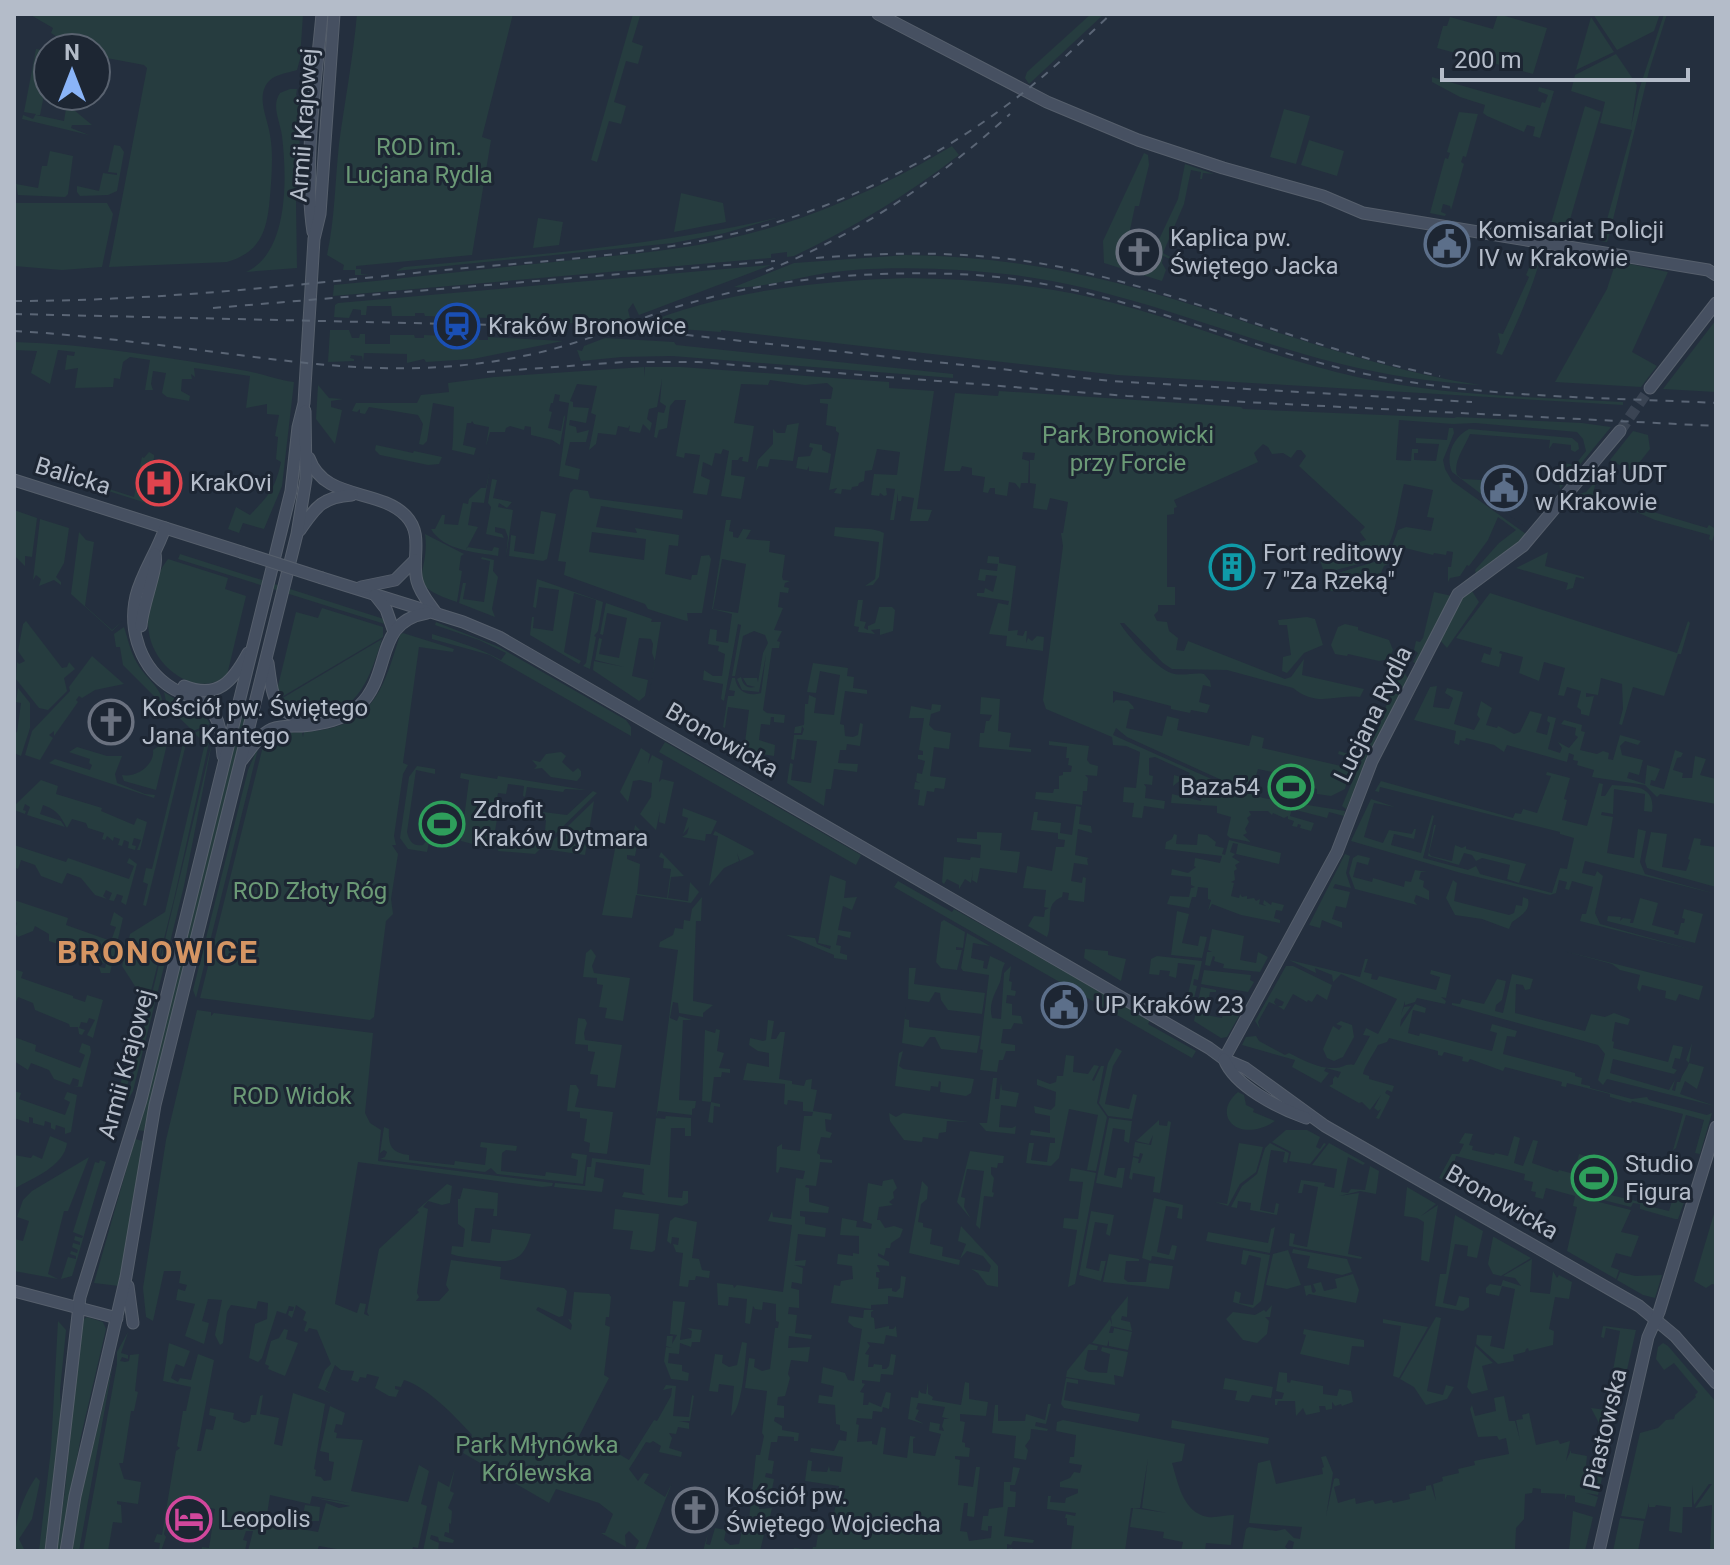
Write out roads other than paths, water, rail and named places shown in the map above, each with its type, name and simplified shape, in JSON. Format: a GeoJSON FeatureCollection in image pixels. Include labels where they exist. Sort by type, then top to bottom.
{"type":"FeatureCollection","features":[{"type":"Feature","properties":{"kind":"main road"},"geometry":{"type":"LineString","coordinates":[[315,14],[315,79]]}},
{"type":"Feature","properties":{"kind":"main road","name":"Armii Krajowej"},"geometry":{"type":"LineString","coordinates":[[314,239],[309,206],[315,79],[322,14]]}},
{"type":"Feature","properties":{"kind":"main road","name":"Armii Krajowej"},"geometry":{"type":"LineString","coordinates":[[51,1551],[78,1307],[141,1100],[289,503],[304,403],[314,239],[320,214],[334,14]]}},
{"type":"Feature","properties":{"kind":"main road"},"geometry":{"type":"LineString","coordinates":[[332,42],[341,14]]}},
{"type":"Feature","properties":{"kind":"main road"},"geometry":{"type":"LineString","coordinates":[[878,14],[1047,102],[1138,140],[1211,165],[1323,196],[1363,213],[1708,270],[1716,275]]}},
{"type":"Feature","properties":{"kind":"main road"},"geometry":{"type":"LineString","coordinates":[[1650,388],[1716,303]]}},
{"type":"Feature","properties":{"kind":"main road","name":"Armii Krajowej"},"geometry":{"type":"LineString","coordinates":[[66,1551],[75,1496],[126,1277],[155,1105],[297,534],[305,491],[304,403]]}},
{"type":"Feature","properties":{"kind":"main road","name":"Lucjana Rydla"},"geometry":{"type":"LineString","coordinates":[[1224,1059],[1337,852],[1372,761],[1458,594],[1523,546],[1620,431]]}},
{"type":"Feature","properties":{"kind":"main road"},"geometry":{"type":"LineString","coordinates":[[241,761],[272,729],[344,716],[363,702],[375,684],[393,629],[405,619],[434,613],[418,585],[415,560],[417,538],[406,517],[393,507],[356,495],[321,478],[312,466],[306,448]]}},
{"type":"Feature","properties":{"kind":"main road","name":"Balicka"},"geometry":{"type":"LineString","coordinates":[[14,480],[165,528]]}},
{"type":"Feature","properties":{"kind":"main road"},"geometry":{"type":"LineString","coordinates":[[297,534],[323,502],[337,496],[356,495]]}},
{"type":"Feature","properties":{"kind":"main road"},"geometry":{"type":"LineString","coordinates":[[165,528],[136,597],[134,624],[137,643],[145,661],[159,678],[197,699],[213,714],[220,727],[224,764]]}},
{"type":"Feature","properties":{"kind":"main road","name":"Bronowicka"},"geometry":{"type":"LineString","coordinates":[[165,528],[434,613],[484,630],[512,645],[1224,1059],[1245,1068],[1325,1126],[1656,1318],[1679,1339],[1716,1383]]}},
{"type":"Feature","properties":{"kind":"main road"},"geometry":{"type":"LineString","coordinates":[[155,554],[158,562],[143,603],[141,626],[148,651],[166,675],[197,691],[220,687],[233,678],[255,642]]}},
{"type":"Feature","properties":{"kind":"main road"},"geometry":{"type":"LineString","coordinates":[[354,588],[395,580],[415,560]]}},
{"type":"Feature","properties":{"kind":"main road"},"geometry":{"type":"LineString","coordinates":[[374,594],[386,609],[393,629]]}},
{"type":"Feature","properties":{"kind":"main road"},"geometry":{"type":"LineString","coordinates":[[267,656],[271,690],[277,705],[292,716],[316,723]]}},
{"type":"Feature","properties":{"kind":"main road","name":"Piastowska"},"geometry":{"type":"LineString","coordinates":[[1599,1551],[1648,1337],[1716,1127]]}},
{"type":"Feature","properties":{"kind":"main road"},"geometry":{"type":"LineString","coordinates":[[126,1277],[133,1323]]}},
{"type":"Feature","properties":{"kind":"main road"},"geometry":{"type":"LineString","coordinates":[[14,1291],[117,1318]]}},
{"type":"Feature","properties":{"kind":"tunnel"},"geometry":{"type":"LineString","coordinates":[[1620,431],[1650,388]]}},
{"type":"Feature","properties":{"kind":"railway"},"geometry":{"type":"LineString","coordinates":[[14,301],[219,292],[574,258],[650,250],[763,226],[875,184],[945,147],[1024,92],[1111,14]]}},
{"type":"Feature","properties":{"kind":"railway"},"geometry":{"type":"LineString","coordinates":[[766,271],[832,241],[895,204],[954,162],[1010,114]]}},
{"type":"Feature","properties":{"kind":"railway"},"geometry":{"type":"LineString","coordinates":[[816,258],[941,254],[1034,262],[1112,279],[1345,352],[1440,376]]}},
{"type":"Feature","properties":{"kind":"railway"},"geometry":{"type":"LineString","coordinates":[[213,308],[775,261]]}},
{"type":"Feature","properties":{"kind":"railway"},"geometry":{"type":"LineString","coordinates":[[14,331],[326,365],[443,367],[542,352],[676,307],[755,288],[856,275],[957,274],[1063,288],[1162,314],[1310,360],[1405,381],[1493,392],[1716,403]]}},
{"type":"Feature","properties":{"kind":"railway"},"geometry":{"type":"LineString","coordinates":[[14,314],[650,331],[1111,381],[1472,402]]}},
{"type":"Feature","properties":{"kind":"railway"},"geometry":{"type":"LineString","coordinates":[[487,372],[624,362],[698,362],[1127,396],[1716,426]]}},
{"type":"Feature","properties":{"kind":"place","name":"Komisariat Policji IV w Krakowie"},"geometry":{"type":"Point","coordinates":[1447,244]}},
{"type":"Feature","properties":{"kind":"place","name":"Kaplica pw. Świętego Jacka"},"geometry":{"type":"Point","coordinates":[1139,252]}},
{"type":"Feature","properties":{"kind":"place","name":"Kraków Bronowice"},"geometry":{"type":"Point","coordinates":[457,326]}},
{"type":"Feature","properties":{"kind":"place","name":"KrakOvi"},"geometry":{"type":"Point","coordinates":[159,483]}},
{"type":"Feature","properties":{"kind":"place","name":"Oddział UDT w Krakowie"},"geometry":{"type":"Point","coordinates":[1504,488]}},
{"type":"Feature","properties":{"kind":"place","name":"Fort reditowy 7 \"Za Rzeką\""},"geometry":{"type":"Point","coordinates":[1232,567]}},
{"type":"Feature","properties":{"kind":"place","name":"Kościół pw. Świętego Jana Kantego"},"geometry":{"type":"Point","coordinates":[111,722]}},
{"type":"Feature","properties":{"kind":"place","name":"Baza54"},"geometry":{"type":"Point","coordinates":[1291,787]}},
{"type":"Feature","properties":{"kind":"place","name":"Zdrofit Kraków Dytmara"},"geometry":{"type":"Point","coordinates":[442,824]}},
{"type":"Feature","properties":{"kind":"place","name":"UP Kraków 23"},"geometry":{"type":"Point","coordinates":[1064,1005]}},
{"type":"Feature","properties":{"kind":"place","name":"Studio Figura"},"geometry":{"type":"Point","coordinates":[1594,1178]}},
{"type":"Feature","properties":{"kind":"place","name":"Kościół pw. Świętego Wojciecha"},"geometry":{"type":"Point","coordinates":[695,1510]}},
{"type":"Feature","properties":{"kind":"place","name":"Leopolis"},"geometry":{"type":"Point","coordinates":[189,1519]}},
{"type":"Feature","properties":{"kind":"district","name":"BRONOWICE"},"geometry":{"type":"Point","coordinates":[158,952]}},
{"type":"Feature","properties":{"kind":"park label","name":"ROD im. Lucjana Rydla"},"geometry":{"type":"Point","coordinates":[419,161]}},
{"type":"Feature","properties":{"kind":"park label","name":"Park Bronowicki przy Forcie"},"geometry":{"type":"Point","coordinates":[1128,449]}},
{"type":"Feature","properties":{"kind":"park label","name":"ROD Złoty Róg"},"geometry":{"type":"Point","coordinates":[310,891]}},
{"type":"Feature","properties":{"kind":"park label","name":"ROD Widok"},"geometry":{"type":"Point","coordinates":[292,1096]}},
{"type":"Feature","properties":{"kind":"park label","name":"Park Młynówka Królewska"},"geometry":{"type":"Point","coordinates":[537,1459]}}]}
